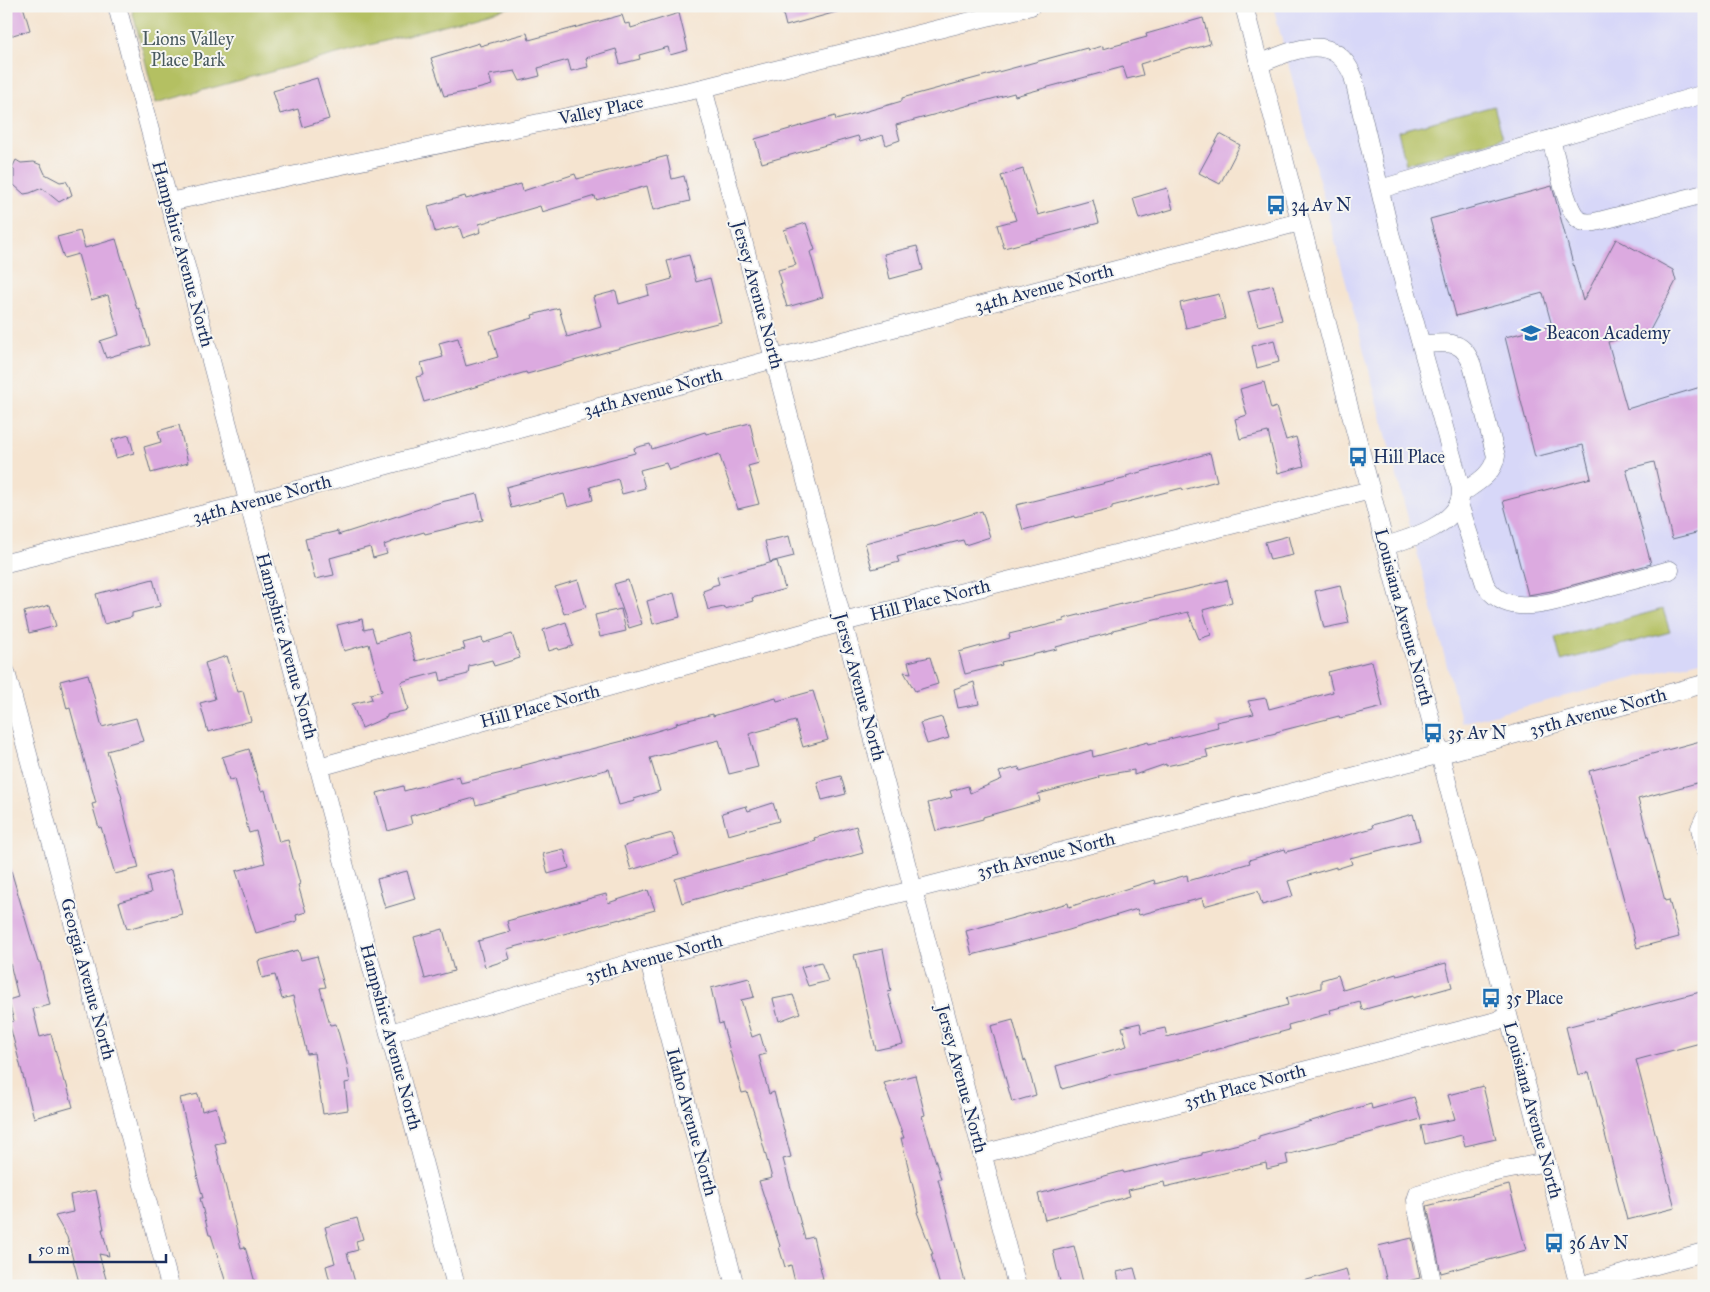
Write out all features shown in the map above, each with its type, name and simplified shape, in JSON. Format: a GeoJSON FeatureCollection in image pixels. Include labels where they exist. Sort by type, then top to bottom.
{"type":"FeatureCollection","features":[{"type":"Feature","properties":{"kind":"street","name":"Hampshire Avenue North"},"geometry":{"type":"LineString","coordinates":[[117,6],[456,1286]]}},
{"type":"Feature","properties":{"kind":"street","name":"Valley Place"},"geometry":{"type":"LineString","coordinates":[[170,202],[703,88],[1031,6]]}},
{"type":"Feature","properties":{"kind":"street","name":"Louisiana Avenue North"},"geometry":{"type":"LineString","coordinates":[[1244,6],[1579,1286]]}},
{"type":"Feature","properties":{"kind":"street"},"geometry":{"type":"LineString","coordinates":[[1259,64],[1296,49],[1313,47],[1326,48],[1348,63],[1353,76],[1390,233],[1460,498],[1485,584],[1490,593],[1509,603],[1535,605],[1557,601],[1670,570]]}},
{"type":"Feature","properties":{"kind":"street","name":"Jersey Avenue North"},"geometry":{"type":"LineString","coordinates":[[703,88],[1017,1286]]}},
{"type":"Feature","properties":{"kind":"street"},"geometry":{"type":"LineString","coordinates":[[1380,189],[1704,94]]}},
{"type":"Feature","properties":{"kind":"street"},"geometry":{"type":"LineString","coordinates":[[1551,139],[1569,204],[1583,222],[1592,223],[1704,194]]}},
{"type":"Feature","properties":{"kind":"street","name":"34th Avenue North"},"geometry":{"type":"LineString","coordinates":[[6,563],[249,504],[774,359],[1300,222]]}},
{"type":"Feature","properties":{"kind":"street"},"geometry":{"type":"LineString","coordinates":[[1385,546],[1409,539],[1447,519],[1460,498],[1486,476],[1495,465],[1496,456],[1469,355],[1462,347],[1453,344],[1420,344]]}},
{"type":"Feature","properties":{"kind":"street","name":"Hill Place North"},"geometry":{"type":"LineString","coordinates":[[319,767],[843,622],[1370,490]]}},
{"type":"Feature","properties":{"kind":"street","name":"Georgia Avenue North"},"geometry":{"type":"LineString","coordinates":[[6,672],[170,1286]]}},
{"type":"Feature","properties":{"kind":"street","name":"35th Avenue North"},"geometry":{"type":"LineString","coordinates":[[390,1033],[648,958],[1441,754],[1704,684]]}},
{"type":"Feature","properties":{"kind":"street"},"geometry":{"type":"LineString","coordinates":[[1704,819],[1700,828],[1704,847]]}},
{"type":"Feature","properties":{"kind":"street","name":"Idaho Avenue North"},"geometry":{"type":"LineString","coordinates":[[648,958],[735,1286]]}},
{"type":"Feature","properties":{"kind":"street","name":"35th Place North"},"geometry":{"type":"LineString","coordinates":[[982,1154],[1508,1018]]}},
{"type":"Feature","properties":{"kind":"street"},"geometry":{"type":"LineString","coordinates":[[1433,1286],[1417,1209],[1416,1200],[1418,1194],[1486,1174],[1546,1162]]}},
{"type":"Feature","properties":{"kind":"street"},"geometry":{"type":"LineString","coordinates":[[1579,1286],[1704,1252]]}},
{"type":"Feature","properties":{"kind":"shaded area","name":"Beacon Academy"},"geometry":{"type":"Polygon","coordinates":[[[1273,6],[1704,6],[1704,660],[1462,723],[1273,6]]]}},
{"type":"Feature","properties":{"kind":"green space","name":"Lions Valley Place Park"},"geometry":{"type":"Polygon","coordinates":[[[131,6],[514,6],[156,103],[131,6]]]}},
{"type":"Feature","properties":{"kind":"green space"},"geometry":{"type":"Polygon","coordinates":[[[1494,106],[1503,138],[1406,164],[1398,131],[1494,106]]]}},
{"type":"Feature","properties":{"kind":"green space"},"geometry":{"type":"Polygon","coordinates":[[[1663,609],[1670,632],[1561,661],[1555,638],[1663,609]]]}},
{"type":"Feature","properties":{"kind":"building"},"geometry":{"type":"Polygon","coordinates":[[[23,6],[30,30],[6,37],[6,10],[23,6]]]}},
{"type":"Feature","properties":{"kind":"building"},"geometry":{"type":"Polygon","coordinates":[[[781,6],[840,6],[840,11],[786,26],[781,6]]]}},
{"type":"Feature","properties":{"kind":"building"},"geometry":{"type":"Polygon","coordinates":[[[679,13],[688,50],[670,55],[668,47],[639,55],[640,59],[620,64],[616,49],[586,58],[588,67],[571,71],[568,60],[538,68],[540,76],[520,81],[515,71],[489,75],[492,85],[444,96],[431,58],[479,43],[480,46],[527,33],[529,40],[622,15],[625,24],[630,23],[631,28],[679,13]]]}},
{"type":"Feature","properties":{"kind":"building"},"geometry":{"type":"Polygon","coordinates":[[[1203,18],[1210,44],[1140,64],[1143,75],[1127,79],[1123,67],[1015,96],[1014,93],[896,125],[900,140],[886,145],[883,135],[860,142],[858,136],[762,163],[755,139],[835,116],[836,120],[902,101],[902,98],[1087,48],[1088,50],[1103,46],[1103,49],[1147,37],[1146,34],[1203,18]]]}},
{"type":"Feature","properties":{"kind":"building"},"geometry":{"type":"Polygon","coordinates":[[[317,78],[329,119],[303,127],[298,109],[280,114],[273,91],[317,78]]]}},
{"type":"Feature","properties":{"kind":"building"},"geometry":{"type":"Polygon","coordinates":[[[1220,134],[1240,145],[1220,184],[1199,173],[1220,134]]]}},
{"type":"Feature","properties":{"kind":"building"},"geometry":{"type":"Polygon","coordinates":[[[667,156],[672,179],[684,176],[690,201],[653,210],[647,186],[596,200],[595,196],[542,212],[540,206],[479,224],[481,232],[463,238],[459,226],[435,232],[428,206],[465,196],[466,199],[521,184],[523,191],[575,174],[577,179],[667,156]]]}},
{"type":"Feature","properties":{"kind":"building"},"geometry":{"type":"Polygon","coordinates":[[[16,160],[21,163],[34,162],[41,165],[45,174],[60,182],[66,181],[72,195],[59,202],[42,188],[24,194],[14,185],[14,170],[12,168],[16,160]]]}},
{"type":"Feature","properties":{"kind":"building"},"geometry":{"type":"Polygon","coordinates":[[[1023,169],[1038,215],[1093,200],[1099,223],[1004,248],[997,225],[1016,220],[1001,176],[1023,169]]]}},
{"type":"Feature","properties":{"kind":"building"},"geometry":{"type":"Polygon","coordinates":[[[1552,186],[1583,301],[1616,239],[1673,270],[1676,281],[1646,338],[1639,334],[1608,342],[1627,409],[1704,386],[1704,531],[1672,539],[1654,462],[1626,469],[1651,564],[1551,591],[1528,595],[1503,501],[1591,478],[1583,445],[1535,457],[1505,337],[1552,326],[1543,293],[1456,316],[1430,219],[1552,186]]]}},
{"type":"Feature","properties":{"kind":"building"},"geometry":{"type":"Polygon","coordinates":[[[1167,188],[1173,209],[1139,219],[1133,198],[1167,188]]]}},
{"type":"Feature","properties":{"kind":"building"},"geometry":{"type":"Polygon","coordinates":[[[806,223],[815,250],[810,252],[823,297],[787,307],[778,270],[796,265],[784,230],[806,223]]]}},
{"type":"Feature","properties":{"kind":"building"},"geometry":{"type":"Polygon","coordinates":[[[80,231],[85,248],[116,239],[150,345],[106,358],[100,341],[119,335],[108,295],[91,300],[78,254],[64,258],[57,237],[80,231]]]}},
{"type":"Feature","properties":{"kind":"building"},"geometry":{"type":"Polygon","coordinates":[[[917,246],[923,270],[890,279],[884,254],[917,246]]]}},
{"type":"Feature","properties":{"kind":"building"},"geometry":{"type":"Polygon","coordinates":[[[689,255],[696,282],[710,278],[721,322],[685,330],[527,374],[526,372],[424,402],[416,377],[424,375],[421,363],[443,357],[439,343],[458,338],[466,366],[498,357],[490,331],[533,318],[532,315],[559,308],[567,337],[601,327],[593,297],[616,291],[619,304],[649,295],[647,286],[672,279],[667,261],[689,255]]]}},
{"type":"Feature","properties":{"kind":"building"},"geometry":{"type":"Polygon","coordinates":[[[1273,285],[1282,320],[1258,326],[1248,291],[1273,285]]]}},
{"type":"Feature","properties":{"kind":"building"},"geometry":{"type":"Polygon","coordinates":[[[1219,294],[1225,319],[1186,328],[1180,303],[1219,294]]]}},
{"type":"Feature","properties":{"kind":"building"},"geometry":{"type":"Polygon","coordinates":[[[1274,340],[1279,362],[1257,368],[1252,346],[1274,340]]]}},
{"type":"Feature","properties":{"kind":"building"},"geometry":{"type":"Polygon","coordinates":[[[1264,382],[1271,409],[1276,407],[1286,440],[1296,437],[1304,466],[1278,473],[1268,432],[1240,439],[1235,419],[1247,415],[1240,389],[1264,382]]]}},
{"type":"Feature","properties":{"kind":"building"},"geometry":{"type":"Polygon","coordinates":[[[750,423],[759,463],[748,466],[759,504],[738,509],[719,454],[669,470],[666,463],[640,470],[645,488],[622,494],[618,479],[590,487],[593,500],[568,507],[564,494],[511,508],[506,487],[635,453],[634,448],[650,444],[652,449],[705,432],[706,434],[750,423]]]}},
{"type":"Feature","properties":{"kind":"building"},"geometry":{"type":"Polygon","coordinates":[[[179,425],[188,463],[151,473],[144,447],[161,442],[158,431],[179,425]]]}},
{"type":"Feature","properties":{"kind":"building"},"geometry":{"type":"Polygon","coordinates":[[[129,435],[134,453],[116,458],[112,440],[129,435]]]}},
{"type":"Feature","properties":{"kind":"building"},"geometry":{"type":"Polygon","coordinates":[[[1210,453],[1217,481],[1183,490],[1182,488],[1112,506],[1112,509],[1075,518],[1075,516],[1023,530],[1016,505],[1127,478],[1126,476],[1210,453]]]}},
{"type":"Feature","properties":{"kind":"building"},"geometry":{"type":"Polygon","coordinates":[[[477,494],[483,520],[425,534],[424,532],[397,540],[384,545],[387,554],[373,558],[370,547],[330,558],[334,575],[315,579],[305,539],[338,531],[338,535],[441,502],[477,494]]]}},
{"type":"Feature","properties":{"kind":"building"},"geometry":{"type":"Polygon","coordinates":[[[982,511],[990,537],[965,545],[963,540],[897,557],[899,562],[872,569],[865,543],[933,526],[982,511]]]}},
{"type":"Feature","properties":{"kind":"building"},"geometry":{"type":"Polygon","coordinates":[[[789,536],[794,556],[770,562],[765,541],[789,536]]]}},
{"type":"Feature","properties":{"kind":"building"},"geometry":{"type":"Polygon","coordinates":[[[1288,536],[1293,555],[1270,560],[1265,542],[1288,536]]]}},
{"type":"Feature","properties":{"kind":"building"},"geometry":{"type":"Polygon","coordinates":[[[777,561],[785,589],[752,598],[753,601],[725,609],[724,607],[708,610],[703,591],[719,584],[717,577],[777,561]]]}},
{"type":"Feature","properties":{"kind":"building"},"geometry":{"type":"Polygon","coordinates":[[[153,579],[160,606],[132,613],[132,617],[104,624],[96,594],[153,579]]]}},
{"type":"Feature","properties":{"kind":"building"},"geometry":{"type":"Polygon","coordinates":[[[578,580],[586,607],[564,614],[555,587],[578,580]]]}},
{"type":"Feature","properties":{"kind":"building"},"geometry":{"type":"Polygon","coordinates":[[[628,580],[642,624],[629,628],[614,584],[628,580]]]}},
{"type":"Feature","properties":{"kind":"building"},"geometry":{"type":"Polygon","coordinates":[[[1227,580],[1232,602],[1203,610],[1211,635],[1199,639],[1188,612],[1113,630],[1113,632],[1056,647],[1057,649],[1001,662],[1002,665],[965,674],[959,652],[1010,638],[1009,634],[1064,621],[1063,619],[1126,603],[1227,580]]]}},
{"type":"Feature","properties":{"kind":"building"},"geometry":{"type":"Polygon","coordinates":[[[1340,585],[1349,623],[1324,628],[1315,591],[1340,585]]]}},
{"type":"Feature","properties":{"kind":"building"},"geometry":{"type":"Polygon","coordinates":[[[674,593],[680,617],[653,624],[647,601],[674,593]]]}},
{"type":"Feature","properties":{"kind":"building"},"geometry":{"type":"Polygon","coordinates":[[[50,605],[56,626],[29,633],[24,612],[50,605]]]}},
{"type":"Feature","properties":{"kind":"building"},"geometry":{"type":"Polygon","coordinates":[[[621,609],[626,631],[600,637],[595,615],[621,609]]]}},
{"type":"Feature","properties":{"kind":"building"},"geometry":{"type":"Polygon","coordinates":[[[362,619],[364,630],[372,628],[376,642],[407,632],[416,661],[465,649],[463,643],[482,638],[483,643],[512,634],[520,658],[494,666],[492,660],[469,666],[468,674],[441,681],[439,672],[401,682],[408,710],[387,715],[387,717],[362,728],[352,704],[372,699],[370,694],[382,691],[369,644],[344,651],[337,625],[362,619]]]}},
{"type":"Feature","properties":{"kind":"building"},"geometry":{"type":"Polygon","coordinates":[[[566,622],[573,646],[549,651],[543,630],[566,622]]]}},
{"type":"Feature","properties":{"kind":"building"},"geometry":{"type":"Polygon","coordinates":[[[227,656],[238,692],[243,691],[251,721],[208,732],[200,703],[215,699],[205,663],[227,656]]]}},
{"type":"Feature","properties":{"kind":"building"},"geometry":{"type":"Polygon","coordinates":[[[930,657],[938,684],[915,691],[904,672],[911,673],[908,662],[930,657]]]}},
{"type":"Feature","properties":{"kind":"building"},"geometry":{"type":"Polygon","coordinates":[[[1372,661],[1383,707],[1340,718],[1339,716],[1206,750],[1208,757],[1166,766],[1166,764],[1134,775],[1134,770],[1098,776],[1099,778],[1038,794],[1040,801],[936,831],[928,803],[952,797],[950,791],[968,786],[970,793],[1002,779],[999,772],[1019,767],[1020,771],[1092,750],[1093,757],[1148,742],[1149,744],[1218,727],[1216,722],[1254,714],[1248,701],[1266,698],[1269,709],[1333,692],[1328,672],[1372,661]]]}},
{"type":"Feature","properties":{"kind":"building"},"geometry":{"type":"Polygon","coordinates":[[[88,674],[102,727],[136,718],[143,741],[107,751],[122,798],[139,868],[115,874],[92,804],[96,803],[70,708],[67,709],[60,681],[88,674]]]}},
{"type":"Feature","properties":{"kind":"building"},"geometry":{"type":"Polygon","coordinates":[[[974,682],[979,704],[958,708],[954,689],[974,682]]]}},
{"type":"Feature","properties":{"kind":"building"},"geometry":{"type":"Polygon","coordinates":[[[813,691],[828,740],[803,747],[795,721],[749,734],[758,767],[729,774],[719,740],[650,758],[660,791],[619,805],[609,769],[476,805],[474,798],[410,816],[412,824],[388,831],[377,793],[403,786],[404,791],[459,776],[461,783],[522,768],[521,766],[555,757],[623,741],[677,725],[676,723],[713,714],[713,716],[776,698],[777,701],[813,691]]]}},
{"type":"Feature","properties":{"kind":"building"},"geometry":{"type":"Polygon","coordinates":[[[942,717],[949,738],[927,744],[920,723],[942,717]]]}},
{"type":"Feature","properties":{"kind":"building"},"geometry":{"type":"Polygon","coordinates":[[[1704,740],[1704,781],[1638,799],[1665,901],[1669,900],[1679,937],[1637,948],[1589,771],[1704,740]]]}},
{"type":"Feature","properties":{"kind":"building"},"geometry":{"type":"Polygon","coordinates":[[[249,749],[261,791],[265,790],[279,842],[288,840],[306,912],[296,915],[297,921],[256,933],[236,871],[265,863],[256,831],[249,833],[235,779],[229,780],[222,757],[249,749]]]}},
{"type":"Feature","properties":{"kind":"building"},"geometry":{"type":"Polygon","coordinates":[[[841,776],[846,794],[822,800],[817,782],[841,776]]]}},
{"type":"Feature","properties":{"kind":"building"},"geometry":{"type":"Polygon","coordinates":[[[773,803],[779,821],[728,835],[722,813],[746,806],[748,811],[773,803]]]}},
{"type":"Feature","properties":{"kind":"building"},"geometry":{"type":"Polygon","coordinates":[[[1413,814],[1420,840],[1350,858],[1352,864],[1288,881],[1293,896],[1262,905],[1258,891],[1204,906],[1202,898],[1139,915],[1137,909],[1069,930],[972,955],[966,931],[1068,903],[1069,907],[1154,880],[1155,884],[1187,875],[1188,881],[1250,863],[1249,860],[1285,849],[1286,852],[1373,828],[1372,825],[1413,814]]]}},
{"type":"Feature","properties":{"kind":"building"},"geometry":{"type":"Polygon","coordinates":[[[856,826],[863,853],[682,903],[675,879],[816,841],[815,838],[856,826]]]}},
{"type":"Feature","properties":{"kind":"building"},"geometry":{"type":"Polygon","coordinates":[[[672,833],[679,855],[631,870],[624,846],[672,833]]]}},
{"type":"Feature","properties":{"kind":"building"},"geometry":{"type":"Polygon","coordinates":[[[564,849],[569,868],[548,874],[543,854],[564,849]]]}},
{"type":"Feature","properties":{"kind":"building"},"geometry":{"type":"Polygon","coordinates":[[[6,867],[10,867],[38,962],[40,962],[50,1005],[33,1009],[40,1037],[51,1034],[73,1107],[34,1118],[9,1022],[14,1021],[8,1000],[18,997],[6,946],[6,867]]]}},
{"type":"Feature","properties":{"kind":"building"},"geometry":{"type":"Polygon","coordinates":[[[171,870],[182,914],[127,929],[119,902],[151,893],[147,877],[171,870]]]}},
{"type":"Feature","properties":{"kind":"building"},"geometry":{"type":"Polygon","coordinates":[[[407,871],[415,899],[385,908],[377,879],[407,871]]]}},
{"type":"Feature","properties":{"kind":"building"},"geometry":{"type":"Polygon","coordinates":[[[648,890],[655,910],[507,949],[510,959],[485,967],[478,941],[510,932],[507,921],[606,894],[608,903],[648,890]]]}},
{"type":"Feature","properties":{"kind":"building"},"geometry":{"type":"Polygon","coordinates":[[[443,929],[454,971],[425,979],[414,937],[443,929]]]}},
{"type":"Feature","properties":{"kind":"building"},"geometry":{"type":"Polygon","coordinates":[[[883,949],[891,991],[888,992],[903,1044],[876,1050],[854,955],[883,949]]]}},
{"type":"Feature","properties":{"kind":"building"},"geometry":{"type":"Polygon","coordinates":[[[298,950],[301,960],[317,956],[326,987],[320,988],[330,1025],[336,1024],[347,1064],[350,1082],[345,1083],[348,1110],[323,1114],[314,1053],[307,1054],[293,996],[282,999],[275,975],[262,978],[258,961],[298,950]]]}},
{"type":"Feature","properties":{"kind":"building"},"geometry":{"type":"Polygon","coordinates":[[[821,962],[828,981],[808,986],[801,967],[821,962]]]}},
{"type":"Feature","properties":{"kind":"building"},"geometry":{"type":"Polygon","coordinates":[[[1446,963],[1452,987],[1362,1010],[1360,1002],[1330,1010],[1331,1013],[1288,1025],[1289,1030],[1062,1089],[1056,1066],[1127,1046],[1122,1027],[1140,1023],[1142,1033],[1165,1028],[1167,1037],[1288,1005],[1286,998],[1321,988],[1321,980],[1338,975],[1343,990],[1396,974],[1397,976],[1446,963]]]}},
{"type":"Feature","properties":{"kind":"building"},"geometry":{"type":"Polygon","coordinates":[[[749,978],[754,997],[741,1000],[752,1037],[760,1034],[766,1054],[759,1056],[769,1094],[774,1092],[791,1157],[783,1159],[805,1239],[813,1237],[823,1279],[796,1286],[791,1265],[785,1267],[759,1181],[772,1178],[756,1119],[747,1092],[742,1093],[722,1023],[719,1024],[711,988],[749,978]]]}},
{"type":"Feature","properties":{"kind":"building"},"geometry":{"type":"Polygon","coordinates":[[[1704,991],[1704,1042],[1636,1060],[1675,1208],[1627,1220],[1589,1072],[1578,1075],[1566,1027],[1704,991]]]}},
{"type":"Feature","properties":{"kind":"building"},"geometry":{"type":"Polygon","coordinates":[[[793,995],[800,1013],[779,1021],[773,999],[793,995]]]}},
{"type":"Feature","properties":{"kind":"building"},"geometry":{"type":"Polygon","coordinates":[[[1013,1020],[1024,1061],[1026,1060],[1036,1095],[1012,1102],[991,1026],[1013,1020]]]}},
{"type":"Feature","properties":{"kind":"building"},"geometry":{"type":"Polygon","coordinates":[[[915,1075],[925,1115],[922,1116],[941,1179],[938,1179],[966,1286],[940,1286],[931,1254],[933,1254],[917,1212],[919,1211],[901,1138],[904,1138],[884,1083],[915,1075]]]}},
{"type":"Feature","properties":{"kind":"building"},"geometry":{"type":"Polygon","coordinates":[[[1483,1086],[1496,1139],[1465,1146],[1462,1135],[1425,1144],[1421,1126],[1455,1119],[1448,1095],[1483,1086]]]}},
{"type":"Feature","properties":{"kind":"building"},"geometry":{"type":"Polygon","coordinates":[[[198,1094],[202,1111],[216,1107],[225,1142],[215,1144],[241,1248],[245,1247],[256,1286],[227,1286],[211,1235],[209,1235],[200,1198],[203,1198],[180,1098],[198,1094]]]}},
{"type":"Feature","properties":{"kind":"building"},"geometry":{"type":"Polygon","coordinates":[[[1414,1097],[1421,1119],[1286,1155],[1288,1164],[1267,1169],[1266,1163],[1165,1187],[1164,1182],[1128,1190],[1130,1196],[1045,1220],[1038,1194],[1123,1171],[1124,1173],[1202,1155],[1202,1153],[1259,1139],[1259,1136],[1371,1104],[1372,1109],[1414,1097]]]}},
{"type":"Feature","properties":{"kind":"building"},"geometry":{"type":"Polygon","coordinates":[[[1509,1185],[1526,1250],[1441,1273],[1427,1206],[1509,1185]]]}},
{"type":"Feature","properties":{"kind":"building"},"geometry":{"type":"Polygon","coordinates":[[[96,1190],[104,1229],[102,1229],[109,1256],[99,1254],[108,1286],[80,1286],[67,1237],[55,1216],[73,1212],[70,1195],[96,1190]]]}},
{"type":"Feature","properties":{"kind":"building"},"geometry":{"type":"Polygon","coordinates":[[[357,1218],[363,1239],[356,1241],[358,1250],[347,1253],[356,1286],[331,1286],[326,1266],[335,1263],[325,1227],[357,1218]]]}},
{"type":"Feature","properties":{"kind":"building"},"geometry":{"type":"Polygon","coordinates":[[[1412,1238],[1420,1278],[1388,1286],[1378,1246],[1412,1238]]]}},
{"type":"Feature","properties":{"kind":"building"},"geometry":{"type":"Polygon","coordinates":[[[1074,1246],[1084,1286],[1061,1286],[1053,1251],[1074,1246]]]}},
{"type":"Feature","properties":{"kind":"building"},"geometry":{"type":"Polygon","coordinates":[[[1134,1268],[1139,1286],[1120,1286],[1117,1272],[1134,1268]]]}},
{"type":"Feature","properties":{"kind":"building"},"geometry":{"type":"Polygon","coordinates":[[[1346,1269],[1351,1286],[1301,1286],[1300,1282],[1346,1269]]]}},
{"type":"Feature","properties":{"kind":"place","name":"34 Av N"},"geometry":{"type":"Point","coordinates":[1276,205]}},
{"type":"Feature","properties":{"kind":"place","name":"Beacon Academy"},"geometry":{"type":"Point","coordinates":[1531,333]}},
{"type":"Feature","properties":{"kind":"place","name":"Hill Place"},"geometry":{"type":"Point","coordinates":[1358,457]}},
{"type":"Feature","properties":{"kind":"place","name":"35 Av N"},"geometry":{"type":"Point","coordinates":[1433,733]}},
{"type":"Feature","properties":{"kind":"place","name":"35 Place"},"geometry":{"type":"Point","coordinates":[1491,998]}},
{"type":"Feature","properties":{"kind":"place","name":"36 Av N"},"geometry":{"type":"Point","coordinates":[1554,1243]}}]}
